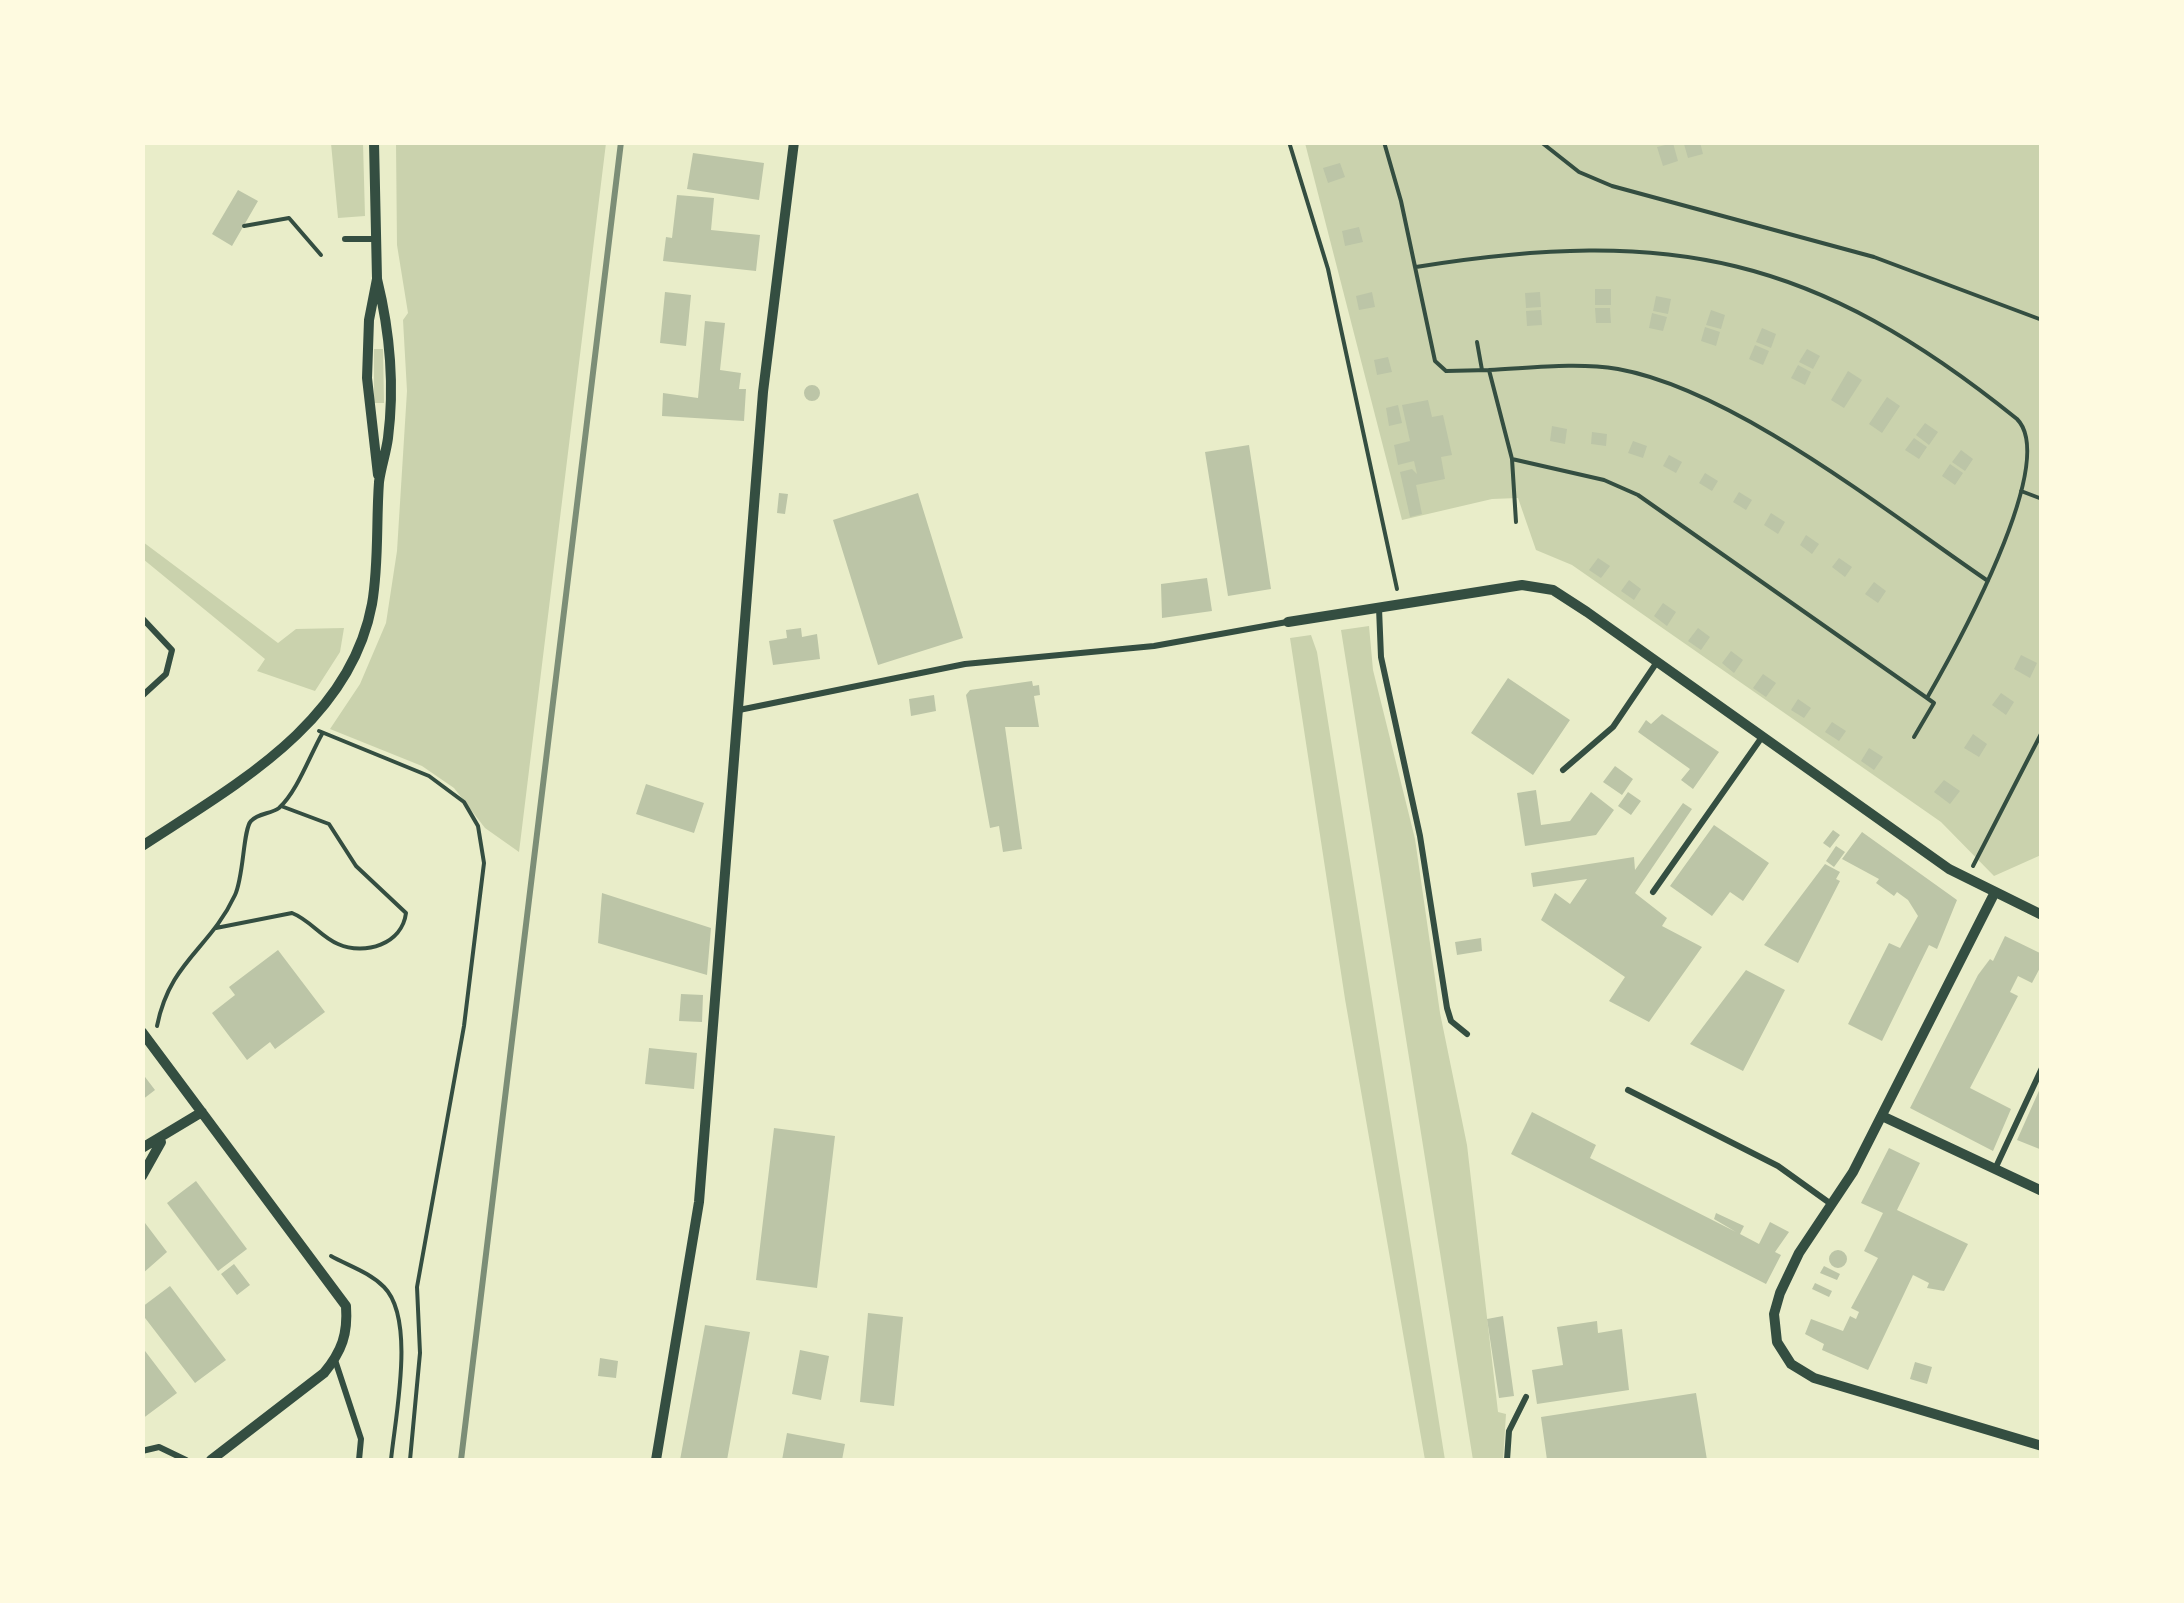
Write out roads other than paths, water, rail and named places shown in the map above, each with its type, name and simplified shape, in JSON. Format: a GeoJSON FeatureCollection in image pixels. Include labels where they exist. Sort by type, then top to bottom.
{"type":"FeatureCollection","features":[{"type":"Feature","properties":{"kind":"street"},"geometry":{"type":"LineString","coordinates":[[374,142],[376,279],[369,320],[367,378],[371,440],[380,480]]}},
{"type":"Feature","properties":{"kind":"street"},"geometry":{"type":"LineString","coordinates":[[656,1460],[699,1202],[763,392],[794,142]]}},
{"type":"Feature","properties":{"kind":"street"},"geometry":{"type":"LineString","coordinates":[[142,846],[234,786],[305,726],[344,679],[361,642],[378,550],[380,480],[392,393],[390,329],[376,279]]}},
{"type":"Feature","properties":{"kind":"street"},"geometry":{"type":"LineString","coordinates":[[1288,622],[1540,584],[1970,880],[2042,915]]}},
{"type":"Feature","properties":{"kind":"street"},"geometry":{"type":"LineString","coordinates":[[1994,894],[1882,1116],[1787,1274],[1774,1314],[1777,1342],[1791,1364],[1831,1384],[2042,1446]]}},
{"type":"Feature","properties":{"kind":"street"},"geometry":{"type":"LineString","coordinates":[[144,1034],[346,1306],[348,1330],[335,1360],[212,1460]]}},
{"type":"Feature","properties":{"kind":"street"},"geometry":{"type":"LineString","coordinates":[[142,1148],[161,1141],[202,1112]]}},
{"type":"Feature","properties":{"kind":"street"},"geometry":{"type":"LineString","coordinates":[[1882,1116],[2042,1190]]}},
{"type":"Feature","properties":{"kind":"street"},"geometry":{"type":"LineString","coordinates":[[142,1176],[161,1141]]}},
{"type":"Feature","properties":{"kind":"lane"},"geometry":{"type":"LineString","coordinates":[[345,238],[376,239]]}},
{"type":"Feature","properties":{"kind":"lane"},"geometry":{"type":"LineString","coordinates":[[1379,608],[1381,657],[1420,836],[1448,1008],[1451,1021],[1467,1034]]}},
{"type":"Feature","properties":{"kind":"lane"},"geometry":{"type":"LineString","coordinates":[[142,618],[172,650],[166,674],[142,696]]}},
{"type":"Feature","properties":{"kind":"lane"},"geometry":{"type":"LineString","coordinates":[[739,710],[965,664],[1154,646],[1288,622]]}},
{"type":"Feature","properties":{"kind":"lane"},"geometry":{"type":"LineString","coordinates":[[1563,770],[1613,726],[1657,662]]}},
{"type":"Feature","properties":{"kind":"lane"},"geometry":{"type":"LineString","coordinates":[[1653,892],[1762,737]]}},
{"type":"Feature","properties":{"kind":"lane"},"geometry":{"type":"LineString","coordinates":[[1995,1169],[2042,1068]]}},
{"type":"Feature","properties":{"kind":"lane"},"geometry":{"type":"LineString","coordinates":[[1628,1090],[1778,1166],[1832,1204]]}},
{"type":"Feature","properties":{"kind":"lane"},"geometry":{"type":"LineString","coordinates":[[335,1360],[361,1439],[359,1460]]}},
{"type":"Feature","properties":{"kind":"lane"},"geometry":{"type":"LineString","coordinates":[[1507,1460],[1509,1431],[1526,1396]]}},
{"type":"Feature","properties":{"kind":"lane"},"geometry":{"type":"LineString","coordinates":[[142,1451],[159,1446],[186,1460]]}},
{"type":"Feature","properties":{"kind":"railway"},"geometry":{"type":"LineString","coordinates":[[461,1460],[621,142]]}}]}
